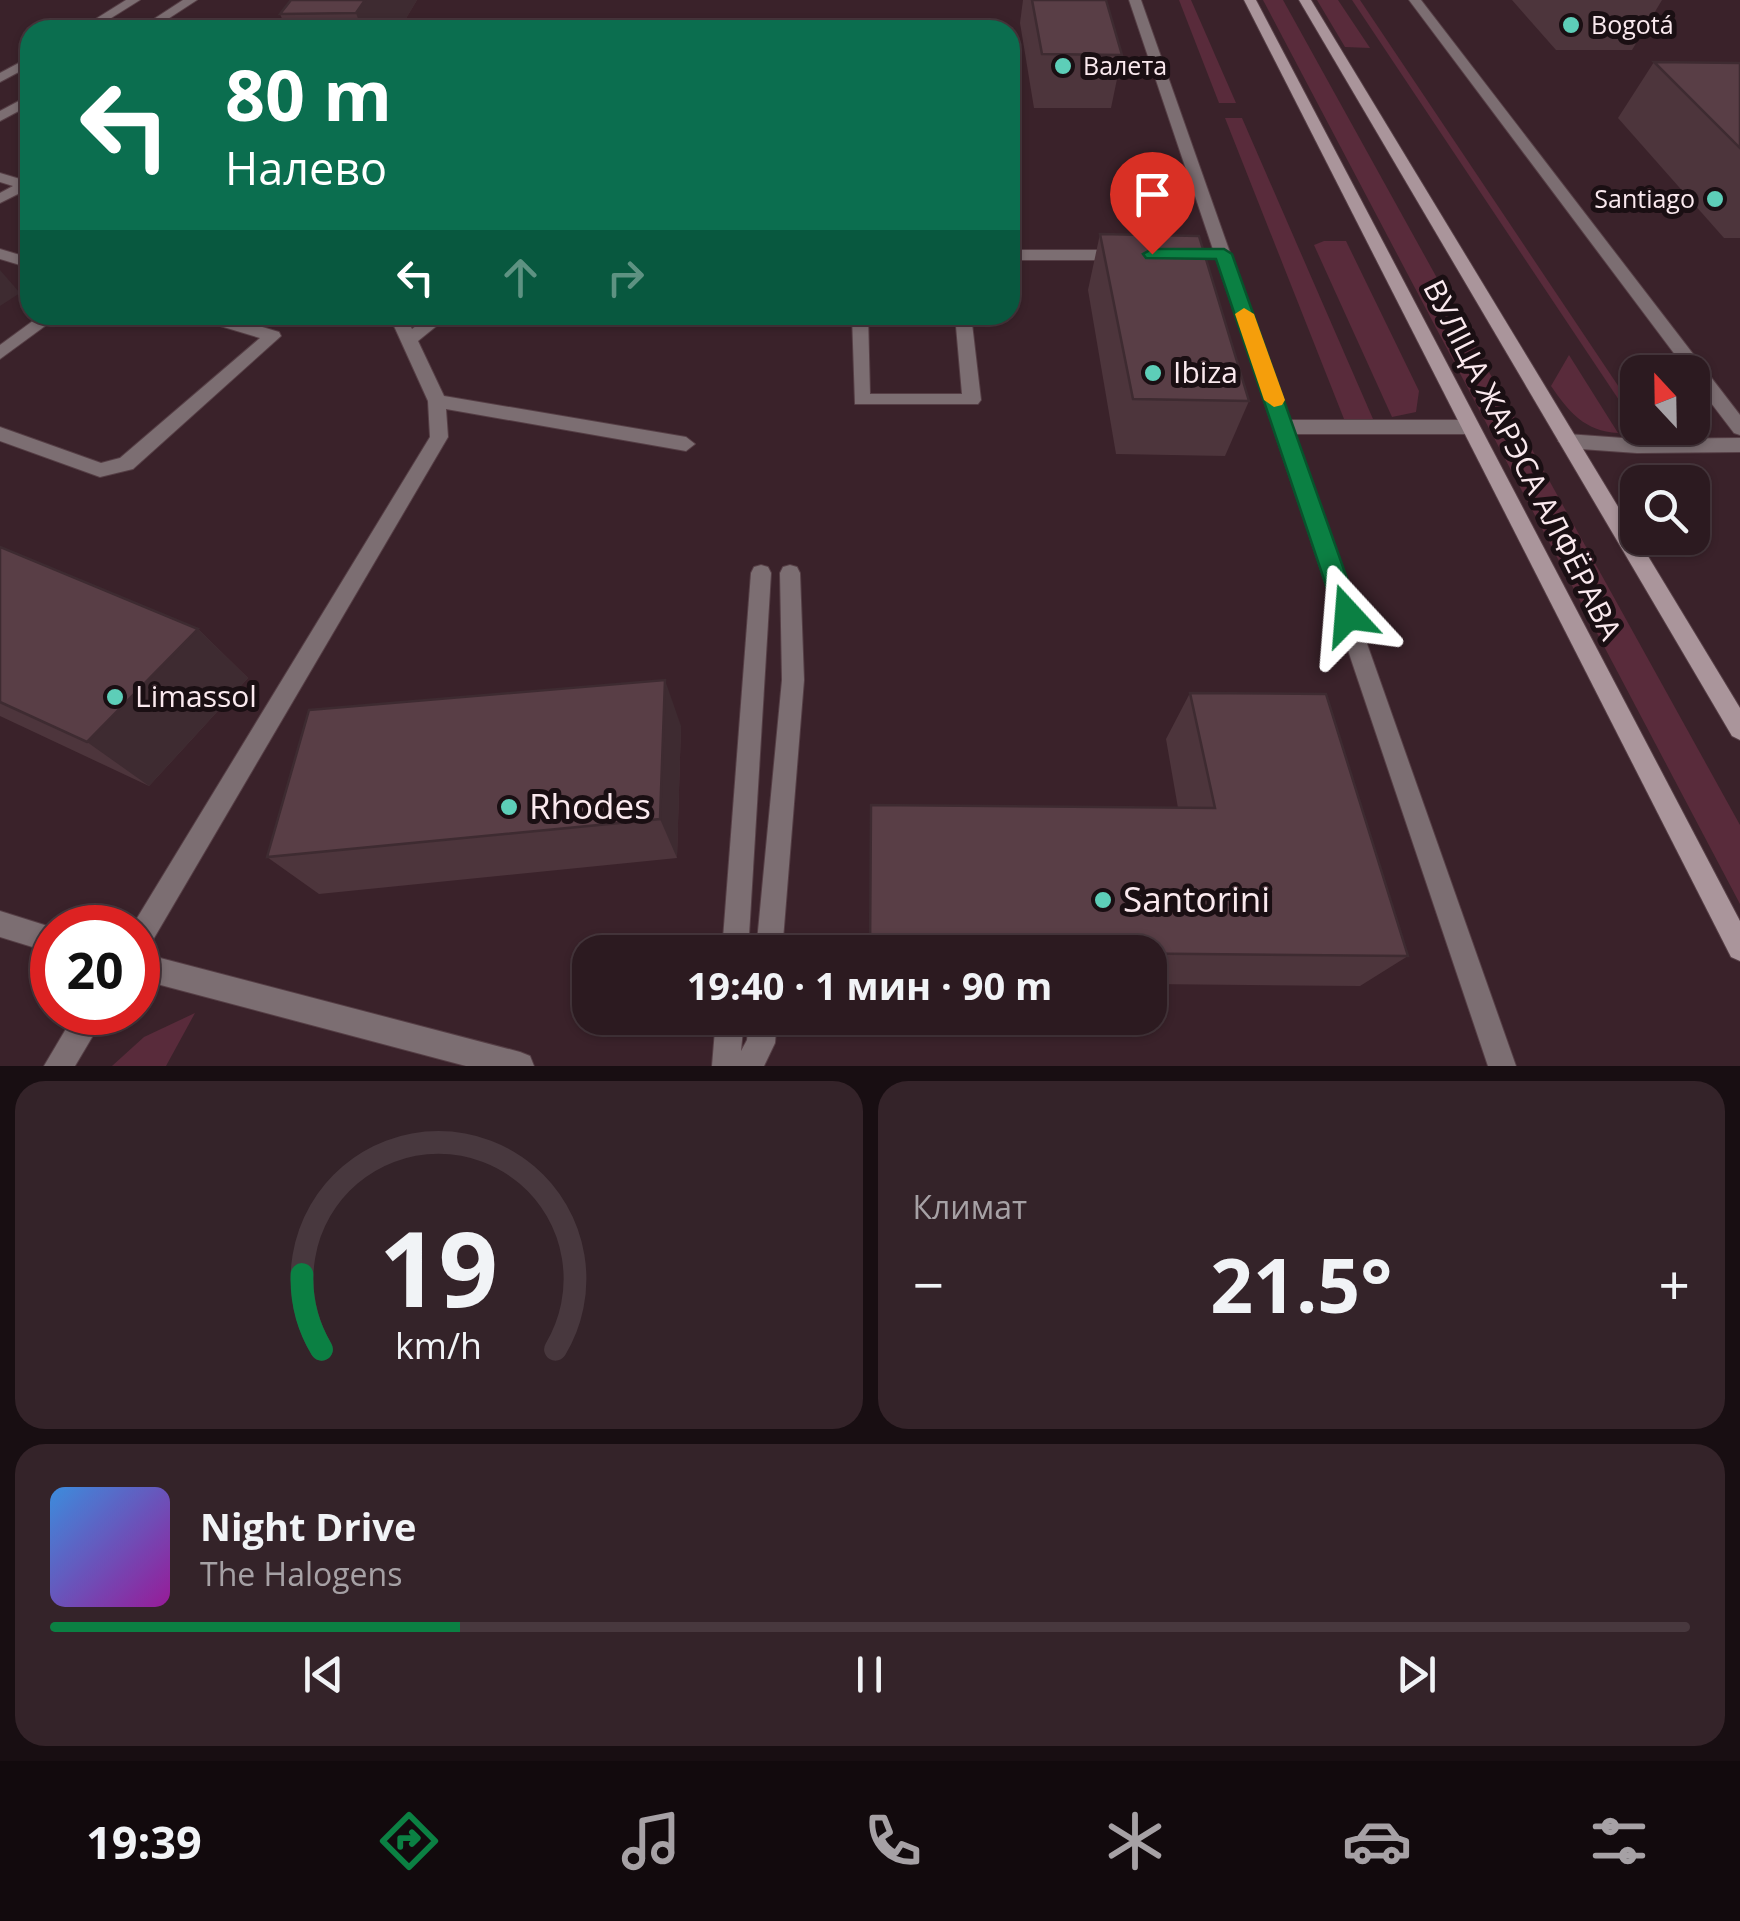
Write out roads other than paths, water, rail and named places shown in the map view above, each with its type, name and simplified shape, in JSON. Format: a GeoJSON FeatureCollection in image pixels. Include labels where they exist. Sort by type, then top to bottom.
{"type":"FeatureCollection","features":[{"type":"Feature","properties":{"kind":"main road","name":"ВУЛІЦА ЖАРЭСА АЛФЁРАВА"},"geometry":{"type":"LineString","coordinates":[[1250,0],[1740,948]]}},
{"type":"Feature","properties":{"kind":"main road","name":"ВУЛІЦА ЖАРЭСА АЛФЁРАВА"},"geometry":{"type":"LineString","coordinates":[[1304,0],[1740,730]]}},
{"type":"Feature","properties":{"kind":"street"},"geometry":{"type":"LineString","coordinates":[[101,20],[134,0]]}},
{"type":"Feature","properties":{"kind":"street"},"geometry":{"type":"LineString","coordinates":[[159,20],[190,0]]}},
{"type":"Feature","properties":{"kind":"street"},"geometry":{"type":"LineString","coordinates":[[1135,0],[1214,254],[1284,427],[1502,1066]]}},
{"type":"Feature","properties":{"kind":"street"},"geometry":{"type":"LineString","coordinates":[[1415,0],[1740,428]]}},
{"type":"Feature","properties":{"kind":"street"},"geometry":{"type":"LineString","coordinates":[[1020,255],[1146,254]]}},
{"type":"Feature","properties":{"kind":"street"},"geometry":{"type":"LineString","coordinates":[[0,353],[38,325]]}},
{"type":"Feature","properties":{"kind":"street"},"geometry":{"type":"LineString","coordinates":[[0,434],[100,470],[126,464],[273,336],[236,325]]}},
{"type":"Feature","properties":{"kind":"street"},"geometry":{"type":"LineString","coordinates":[[160,905],[439,438],[437,402],[401,325]]}},
{"type":"Feature","properties":{"kind":"street"},"geometry":{"type":"LineString","coordinates":[[409,340],[429,325]]}},
{"type":"Feature","properties":{"kind":"street"},"geometry":{"type":"LineString","coordinates":[[860,325],[861,400],[972,400],[964,325]]}},
{"type":"Feature","properties":{"kind":"street"},"geometry":{"type":"LineString","coordinates":[[437,402],[686,444]]}},
{"type":"Feature","properties":{"kind":"street"},"geometry":{"type":"LineString","coordinates":[[1284,427],[1471,428]]}},
{"type":"Feature","properties":{"kind":"street"},"geometry":{"type":"LineString","coordinates":[[1568,440],[1637,446],[1740,445]]}},
{"type":"Feature","properties":{"kind":"street"},"geometry":{"type":"LineString","coordinates":[[736,935],[761,573]]}},
{"type":"Feature","properties":{"kind":"street"},"geometry":{"type":"LineString","coordinates":[[770,935],[793,680],[790,573]]}},
{"type":"Feature","properties":{"kind":"street"},"geometry":{"type":"LineString","coordinates":[[0,924],[30,933]]}},
{"type":"Feature","properties":{"kind":"street"},"geometry":{"type":"LineString","coordinates":[[160,972],[520,1066]]}},
{"type":"Feature","properties":{"kind":"street"},"geometry":{"type":"LineString","coordinates":[[58,1066],[78,1035]]}},
{"type":"Feature","properties":{"kind":"street"},"geometry":{"type":"LineString","coordinates":[[726,1066],[729,1035]]}},
{"type":"Feature","properties":{"kind":"street"},"geometry":{"type":"LineString","coordinates":[[749,1066],[761,1035]]}},
{"type":"Feature","properties":{"kind":"place","name":"Bogotá"},"geometry":{"type":"Point","coordinates":[1571,25]}},
{"type":"Feature","properties":{"kind":"place","name":"Валета"},"geometry":{"type":"Point","coordinates":[1063,66]}},
{"type":"Feature","properties":{"kind":"place","name":"Santiago"},"geometry":{"type":"Point","coordinates":[1715,199]}},
{"type":"Feature","properties":{"kind":"place","name":"Ibiza"},"geometry":{"type":"Point","coordinates":[1153,373]}},
{"type":"Feature","properties":{"kind":"place","name":"Limassol"},"geometry":{"type":"Point","coordinates":[115,697]}},
{"type":"Feature","properties":{"kind":"place","name":"Rhodes"},"geometry":{"type":"Point","coordinates":[509,807]}},
{"type":"Feature","properties":{"kind":"place","name":"Santorini"},"geometry":{"type":"Point","coordinates":[1103,900]}}]}
